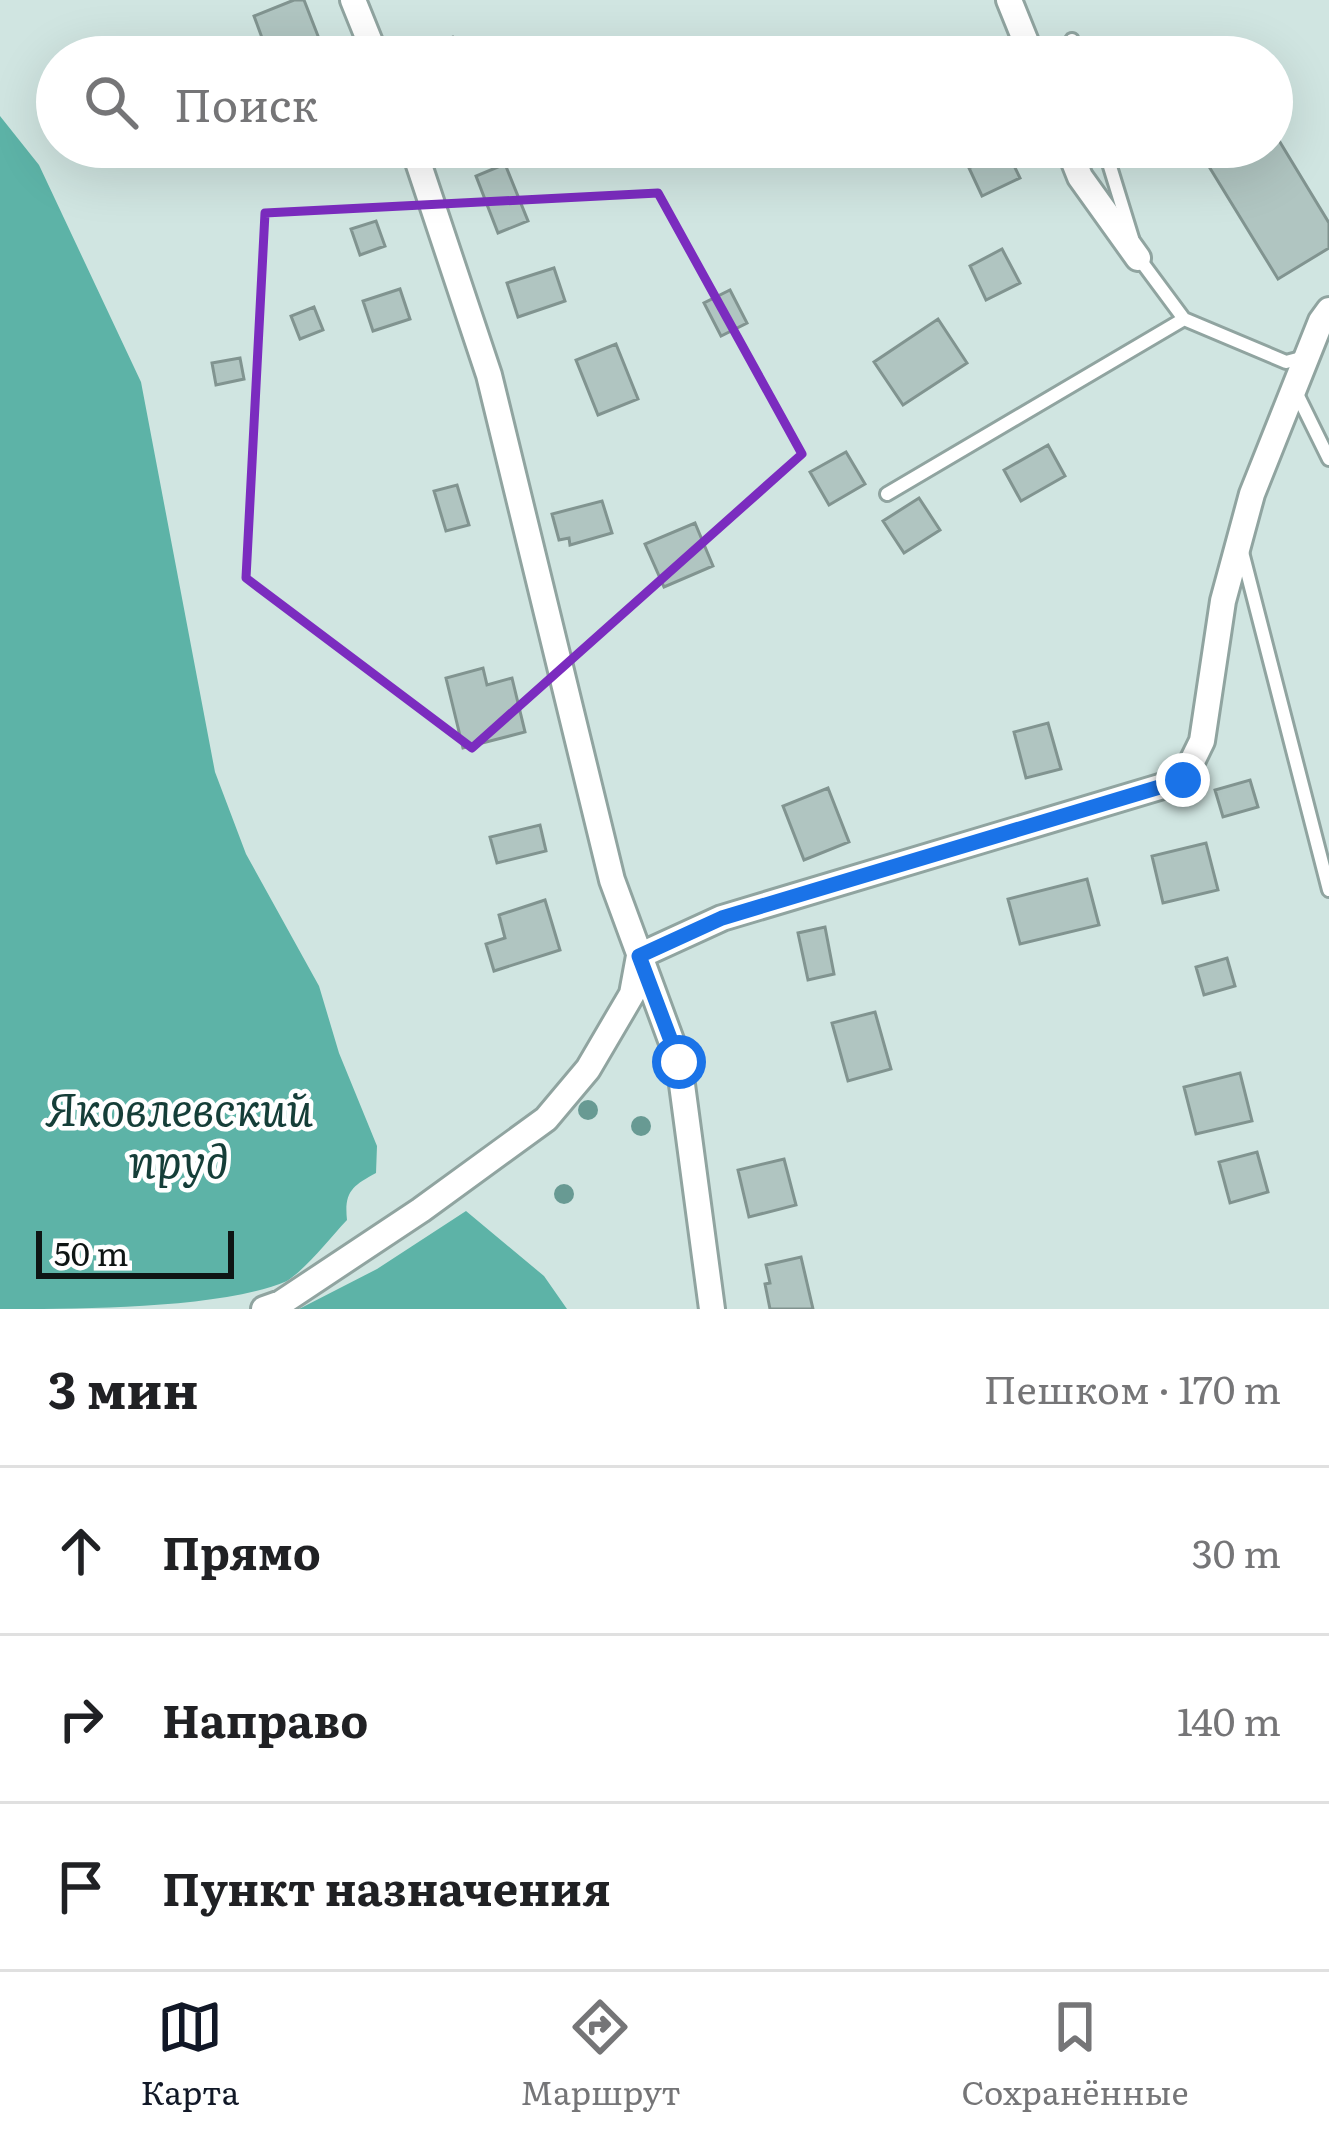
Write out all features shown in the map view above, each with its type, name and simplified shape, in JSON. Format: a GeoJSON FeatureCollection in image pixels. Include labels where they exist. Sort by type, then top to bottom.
{"type":"FeatureCollection","features":[{"type":"Feature","properties":{"kind":"street"},"geometry":{"type":"LineString","coordinates":[[353,0],[368,36]]}},
{"type":"Feature","properties":{"kind":"street"},"geometry":{"type":"LineString","coordinates":[[1010,0],[1024,36]]}},
{"type":"Feature","properties":{"kind":"street"},"geometry":{"type":"LineString","coordinates":[[420,168],[489,375],[612,880],[679,1062],[712,1309]]}},
{"type":"Feature","properties":{"kind":"street"},"geometry":{"type":"LineString","coordinates":[[1076,168],[1138,258]]}},
{"type":"Feature","properties":{"kind":"street"},"geometry":{"type":"LineString","coordinates":[[639,956],[722,918],[1183,780],[1202,741],[1223,601],[1252,494],[1329,310]]}},
{"type":"Feature","properties":{"kind":"street"},"geometry":{"type":"LineString","coordinates":[[264,1309],[281,1303],[421,1210],[546,1119],[588,1070],[632,994],[639,956]]}},
{"type":"Feature","properties":{"kind":"lane"},"geometry":{"type":"LineString","coordinates":[[1110,168],[1138,258],[1184,319],[1286,362],[1308,356]]}},
{"type":"Feature","properties":{"kind":"lane"},"geometry":{"type":"LineString","coordinates":[[887,494],[1184,319]]}},
{"type":"Feature","properties":{"kind":"lane"},"geometry":{"type":"LineString","coordinates":[[1294,389],[1329,459]]}},
{"type":"Feature","properties":{"kind":"lane"},"geometry":{"type":"LineString","coordinates":[[1240,545],[1329,890]]}},
{"type":"Feature","properties":{"kind":"highlighted area"},"geometry":{"type":"Polygon","coordinates":[[[658,193],[802,454],[472,748],[246,578],[265,213],[658,193]]]}},
{"type":"Feature","properties":{"kind":"water","name":"Яковлевский пруд"},"geometry":{"type":"Polygon","coordinates":[[[0,116],[40,168],[141,382],[215,772],[246,854],[319,986],[339,1053],[377,1146],[376,1173],[351,1191],[347,1220],[287,1281],[225,1297],[148,1306],[0,1309],[0,116]]]}},
{"type":"Feature","properties":{"kind":"water"},"geometry":{"type":"Polygon","coordinates":[[[466,1211],[544,1276],[567,1309],[299,1309],[377,1269],[466,1211]]]}},
{"type":"Feature","properties":{"kind":"building"},"geometry":{"type":"Polygon","coordinates":[[[304,0],[318,36],[261,36],[254,16],[304,0]]]}},
{"type":"Feature","properties":{"kind":"building"},"geometry":{"type":"Polygon","coordinates":[[[1293,164],[1329,223],[1329,248],[1278,279],[1210,168],[1293,168],[1293,164]]]}},
{"type":"Feature","properties":{"kind":"building"},"geometry":{"type":"Polygon","coordinates":[[[507,168],[528,221],[498,233],[476,176],[507,168]]]}},
{"type":"Feature","properties":{"kind":"building"},"geometry":{"type":"Polygon","coordinates":[[[969,168],[1015,168],[1020,178],[982,196],[969,168]]]}},
{"type":"Feature","properties":{"kind":"building"},"geometry":{"type":"Polygon","coordinates":[[[376,221],[385,246],[360,255],[351,229],[376,221]]]}},
{"type":"Feature","properties":{"kind":"building"},"geometry":{"type":"Polygon","coordinates":[[[1002,249],[1020,283],[986,300],[970,266],[1002,249]]]}},
{"type":"Feature","properties":{"kind":"building"},"geometry":{"type":"Polygon","coordinates":[[[554,268],[565,301],[518,317],[507,283],[554,268]]]}},
{"type":"Feature","properties":{"kind":"building"},"geometry":{"type":"Polygon","coordinates":[[[400,289],[410,319],[373,331],[363,301],[400,289]]]}},
{"type":"Feature","properties":{"kind":"building"},"geometry":{"type":"Polygon","coordinates":[[[730,290],[747,323],[721,336],[704,303],[730,290]]]}},
{"type":"Feature","properties":{"kind":"building"},"geometry":{"type":"Polygon","coordinates":[[[314,307],[323,330],[300,339],[291,316],[314,307]]]}},
{"type":"Feature","properties":{"kind":"building"},"geometry":{"type":"Polygon","coordinates":[[[938,319],[967,363],[903,405],[874,362],[938,319]]]}},
{"type":"Feature","properties":{"kind":"building"},"geometry":{"type":"Polygon","coordinates":[[[616,344],[638,399],[598,415],[576,360],[616,344]]]}},
{"type":"Feature","properties":{"kind":"building"},"geometry":{"type":"Polygon","coordinates":[[[240,358],[244,379],[216,385],[212,363],[240,358]]]}},
{"type":"Feature","properties":{"kind":"building"},"geometry":{"type":"Polygon","coordinates":[[[1048,445],[1065,476],[1021,501],[1004,470],[1048,445]]]}},
{"type":"Feature","properties":{"kind":"building"},"geometry":{"type":"Polygon","coordinates":[[[846,452],[865,484],[829,505],[810,472],[846,452]]]}},
{"type":"Feature","properties":{"kind":"building"},"geometry":{"type":"Polygon","coordinates":[[[457,485],[469,525],[446,531],[434,491],[457,485]]]}},
{"type":"Feature","properties":{"kind":"building"},"geometry":{"type":"Polygon","coordinates":[[[919,498],[940,530],[904,553],[883,521],[919,498]]]}},
{"type":"Feature","properties":{"kind":"building"},"geometry":{"type":"Polygon","coordinates":[[[602,501],[612,533],[570,545],[569,538],[559,540],[552,514],[602,501]]]}},
{"type":"Feature","properties":{"kind":"building"},"geometry":{"type":"Polygon","coordinates":[[[695,523],[713,566],[664,587],[645,544],[695,523]]]}},
{"type":"Feature","properties":{"kind":"building"},"geometry":{"type":"Polygon","coordinates":[[[483,668],[487,685],[512,678],[525,732],[463,748],[446,678],[483,668]]]}},
{"type":"Feature","properties":{"kind":"building"},"geometry":{"type":"Polygon","coordinates":[[[1048,723],[1061,769],[1026,778],[1014,732],[1048,723]]]}},
{"type":"Feature","properties":{"kind":"building"},"geometry":{"type":"Polygon","coordinates":[[[1250,780],[1258,807],[1223,817],[1215,790],[1250,780]]]}},
{"type":"Feature","properties":{"kind":"building"},"geometry":{"type":"Polygon","coordinates":[[[828,788],[849,842],[804,860],[783,806],[828,788]]]}},
{"type":"Feature","properties":{"kind":"building"},"geometry":{"type":"Polygon","coordinates":[[[540,825],[546,851],[497,863],[490,837],[540,825]]]}},
{"type":"Feature","properties":{"kind":"building"},"geometry":{"type":"Polygon","coordinates":[[[1206,843],[1218,890],[1163,903],[1152,856],[1206,843]]]}},
{"type":"Feature","properties":{"kind":"building"},"geometry":{"type":"Polygon","coordinates":[[[1087,879],[1099,925],[1020,944],[1008,899],[1087,879]]]}},
{"type":"Feature","properties":{"kind":"building"},"geometry":{"type":"Polygon","coordinates":[[[545,900],[560,950],[494,971],[486,944],[505,938],[499,915],[545,900]]]}},
{"type":"Feature","properties":{"kind":"building"},"geometry":{"type":"Polygon","coordinates":[[[825,927],[834,974],[808,980],[798,933],[825,927]]]}},
{"type":"Feature","properties":{"kind":"building"},"geometry":{"type":"Polygon","coordinates":[[[1227,958],[1235,986],[1204,995],[1196,967],[1227,958]]]}},
{"type":"Feature","properties":{"kind":"building"},"geometry":{"type":"Polygon","coordinates":[[[875,1012],[891,1069],[848,1081],[832,1023],[875,1012]]]}},
{"type":"Feature","properties":{"kind":"building"},"geometry":{"type":"Polygon","coordinates":[[[1240,1073],[1252,1121],[1196,1134],[1184,1087],[1240,1073]]]}},
{"type":"Feature","properties":{"kind":"building"},"geometry":{"type":"Polygon","coordinates":[[[1257,1152],[1268,1192],[1230,1203],[1219,1162],[1257,1152]]]}},
{"type":"Feature","properties":{"kind":"building"},"geometry":{"type":"Polygon","coordinates":[[[784,1159],[796,1205],[749,1217],[738,1170],[784,1159]]]}},
{"type":"Feature","properties":{"kind":"building"},"geometry":{"type":"Polygon","coordinates":[[[801,1257],[813,1309],[770,1309],[766,1265],[801,1257]]]}},
{"type":"Feature","properties":{"kind":"route"},"geometry":{"type":"LineString","coordinates":[[679,1062],[639,956],[722,918],[1183,780]]}}]}
